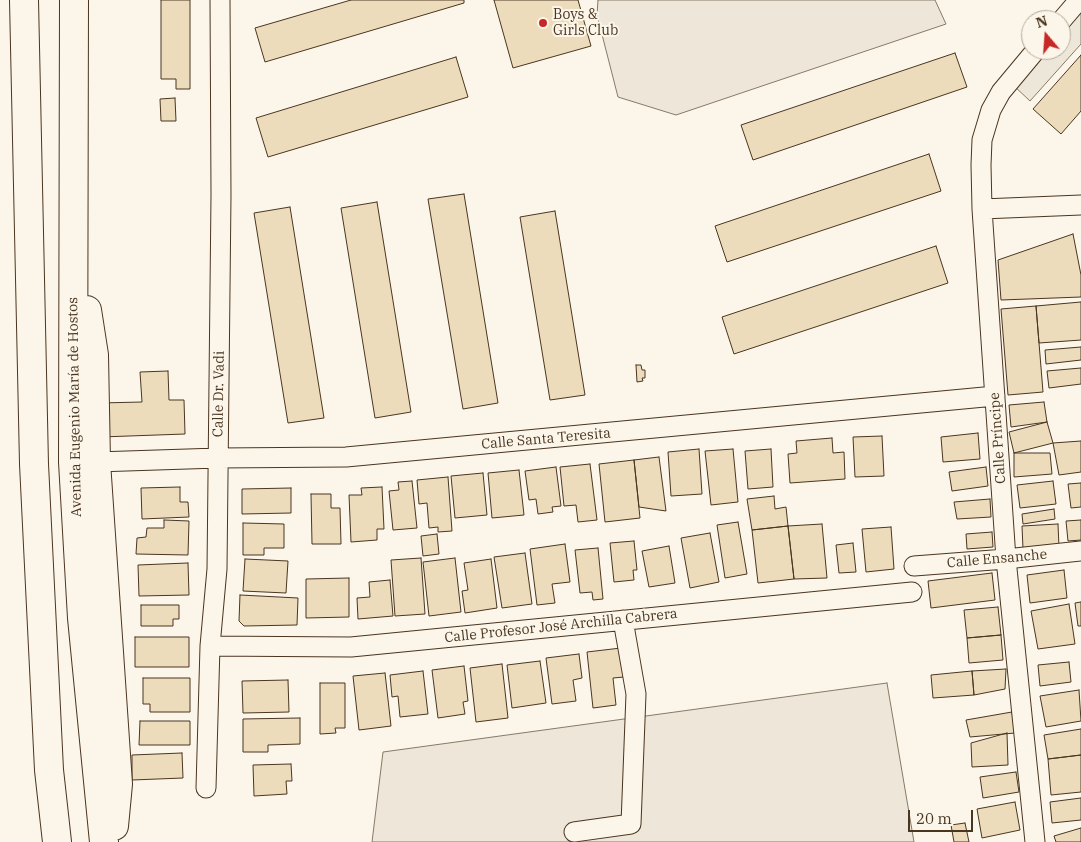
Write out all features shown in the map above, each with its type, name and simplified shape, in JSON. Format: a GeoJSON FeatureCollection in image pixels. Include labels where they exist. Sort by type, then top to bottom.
{"type":"FeatureCollection","features":[{"type":"Feature","properties":{"kind":"highway"},"geometry":{"type":"LineString","coordinates":[[24,0],[34,464],[50,770],[57,842]]}},
{"type":"Feature","properties":{"kind":"highway","name":"Avenida Eugenio María de Hostos"},"geometry":{"type":"LineString","coordinates":[[74,0],[73,462],[82,618],[104,842]]}},
{"type":"Feature","properties":{"kind":"highway"},"geometry":{"type":"LineString","coordinates":[[74,224],[94,356],[96,462],[118,784],[113,842]]}},
{"type":"Feature","properties":{"kind":"street","name":"Calle Dr. Vadi"},"geometry":{"type":"LineString","coordinates":[[206,788],[210,646],[217,569],[221,195],[220,0]]}},
{"type":"Feature","properties":{"kind":"street"},"geometry":{"type":"LineString","coordinates":[[1070,10],[1079,0]]}},
{"type":"Feature","properties":{"kind":"street","name":"Calle Príncipe"},"geometry":{"type":"LineString","coordinates":[[1028,60],[1001,92],[991,110],[982,140],[981,165],[982,209],[1006,559],[1035,842]]}},
{"type":"Feature","properties":{"kind":"street"},"geometry":{"type":"LineString","coordinates":[[982,209],[1081,205]]}},
{"type":"Feature","properties":{"kind":"street","name":"Calle Santa Teresita"},"geometry":{"type":"LineString","coordinates":[[96,462],[218,458],[346,458],[995,396]]}},
{"type":"Feature","properties":{"kind":"street","name":"Calle Ensanche"},"geometry":{"type":"LineString","coordinates":[[914,566],[1081,551]]}},
{"type":"Feature","properties":{"kind":"street","name":"Calle Profesor José Archilla Cabrera"},"geometry":{"type":"LineString","coordinates":[[210,646],[351,647],[912,592]]}},
{"type":"Feature","properties":{"kind":"street"},"geometry":{"type":"LineString","coordinates":[[574,832],[631,824],[636,694],[623,620]]}},
{"type":"Feature","properties":{"kind":"shaded area"},"geometry":{"type":"Polygon","coordinates":[[[598,0],[935,0],[946,24],[676,115],[618,97],[597,15],[598,0]]]}},
{"type":"Feature","properties":{"kind":"shaded area"},"geometry":{"type":"Polygon","coordinates":[[[1081,9],[1081,44],[1071,55],[1071,20],[1081,9]]]}},
{"type":"Feature","properties":{"kind":"shaded area"},"geometry":{"type":"Polygon","coordinates":[[[1036,60],[1067,60],[1030,101],[1013,85],[1036,60]]]}},
{"type":"Feature","properties":{"kind":"shaded area"},"geometry":{"type":"Polygon","coordinates":[[[887,683],[914,842],[372,842],[383,752],[887,683]]]}},
{"type":"Feature","properties":{"kind":"building"},"geometry":{"type":"Polygon","coordinates":[[[161,0],[190,0],[190,89],[176,89],[176,79],[161,79],[161,0]]]}},
{"type":"Feature","properties":{"kind":"building"},"geometry":{"type":"Polygon","coordinates":[[[351,0],[464,0],[464,3],[265,62],[255,28],[351,0]]]}},
{"type":"Feature","properties":{"kind":"building","name":"Boys & Girls Club"},"geometry":{"type":"Polygon","coordinates":[[[494,0],[578,0],[591,46],[513,68],[494,0]]]}},
{"type":"Feature","properties":{"kind":"building"},"geometry":{"type":"Polygon","coordinates":[[[955,53],[967,87],[753,160],[741,125],[955,53]]]}},
{"type":"Feature","properties":{"kind":"building"},"geometry":{"type":"Polygon","coordinates":[[[1081,55],[1081,111],[1061,134],[1033,109],[1081,55]]]}},
{"type":"Feature","properties":{"kind":"building"},"geometry":{"type":"Polygon","coordinates":[[[456,57],[468,97],[268,157],[256,118],[456,57]]]}},
{"type":"Feature","properties":{"kind":"building"},"geometry":{"type":"Polygon","coordinates":[[[175,98],[176,121],[161,121],[160,99],[175,98]]]}},
{"type":"Feature","properties":{"kind":"building"},"geometry":{"type":"Polygon","coordinates":[[[929,154],[941,191],[727,262],[715,226],[929,154]]]}},
{"type":"Feature","properties":{"kind":"building"},"geometry":{"type":"Polygon","coordinates":[[[464,194],[498,403],[463,409],[428,199],[464,194]]]}},
{"type":"Feature","properties":{"kind":"building"},"geometry":{"type":"Polygon","coordinates":[[[377,202],[411,412],[375,418],[341,208],[377,202]]]}},
{"type":"Feature","properties":{"kind":"building"},"geometry":{"type":"Polygon","coordinates":[[[290,207],[324,418],[288,423],[254,213],[290,207]]]}},
{"type":"Feature","properties":{"kind":"building"},"geometry":{"type":"Polygon","coordinates":[[[555,211],[585,395],[550,400],[520,217],[555,211]]]}},
{"type":"Feature","properties":{"kind":"building"},"geometry":{"type":"Polygon","coordinates":[[[1073,234],[1081,275],[1081,297],[1001,300],[998,260],[1073,234]]]}},
{"type":"Feature","properties":{"kind":"building"},"geometry":{"type":"Polygon","coordinates":[[[936,246],[948,283],[734,354],[722,317],[936,246]]]}},
{"type":"Feature","properties":{"kind":"building"},"geometry":{"type":"Polygon","coordinates":[[[1081,302],[1081,340],[1039,343],[1036,306],[1081,302]]]}},
{"type":"Feature","properties":{"kind":"building"},"geometry":{"type":"Polygon","coordinates":[[[1036,306],[1043,392],[1008,395],[1001,309],[1036,306]]]}},
{"type":"Feature","properties":{"kind":"building"},"geometry":{"type":"Polygon","coordinates":[[[1081,347],[1081,360],[1046,364],[1045,350],[1081,347]]]}},
{"type":"Feature","properties":{"kind":"building"},"geometry":{"type":"Polygon","coordinates":[[[636,365],[641,365],[642,370],[645,370],[645,378],[642,378],[643,381],[637,382],[636,365]]]}},
{"type":"Feature","properties":{"kind":"building"},"geometry":{"type":"Polygon","coordinates":[[[1081,368],[1081,384],[1049,388],[1047,371],[1081,368]]]}},
{"type":"Feature","properties":{"kind":"building"},"geometry":{"type":"Polygon","coordinates":[[[168,371],[169,400],[184,400],[185,434],[101,437],[100,403],[142,402],[140,372],[168,371]]]}},
{"type":"Feature","properties":{"kind":"building"},"geometry":{"type":"Polygon","coordinates":[[[1044,402],[1047,422],[1011,427],[1009,405],[1044,402]]]}},
{"type":"Feature","properties":{"kind":"building"},"geometry":{"type":"Polygon","coordinates":[[[1047,422],[1053,443],[1014,453],[1009,432],[1047,422]]]}},
{"type":"Feature","properties":{"kind":"building"},"geometry":{"type":"Polygon","coordinates":[[[978,433],[980,459],[943,462],[941,437],[978,433]]]}},
{"type":"Feature","properties":{"kind":"building"},"geometry":{"type":"Polygon","coordinates":[[[882,436],[884,476],[855,477],[853,437],[882,436]]]}},
{"type":"Feature","properties":{"kind":"building"},"geometry":{"type":"Polygon","coordinates":[[[832,438],[833,453],[844,452],[845,479],[790,483],[788,454],[797,453],[796,441],[832,438]]]}},
{"type":"Feature","properties":{"kind":"building"},"geometry":{"type":"Polygon","coordinates":[[[1081,441],[1081,472],[1059,475],[1053,443],[1081,441]]]}},
{"type":"Feature","properties":{"kind":"building"},"geometry":{"type":"Polygon","coordinates":[[[699,449],[702,494],[671,496],[668,452],[699,449]]]}},
{"type":"Feature","properties":{"kind":"building"},"geometry":{"type":"Polygon","coordinates":[[[733,449],[738,502],[711,505],[705,451],[733,449]]]}},
{"type":"Feature","properties":{"kind":"building"},"geometry":{"type":"Polygon","coordinates":[[[771,449],[773,487],[748,489],[745,451],[771,449]]]}},
{"type":"Feature","properties":{"kind":"building"},"geometry":{"type":"Polygon","coordinates":[[[1014,453],[1050,453],[1052,474],[1014,477],[1014,453]]]}},
{"type":"Feature","properties":{"kind":"building"},"geometry":{"type":"Polygon","coordinates":[[[659,457],[666,511],[639,507],[634,460],[659,457]]]}},
{"type":"Feature","properties":{"kind":"building"},"geometry":{"type":"Polygon","coordinates":[[[634,460],[640,518],[605,522],[599,464],[634,460]]]}},
{"type":"Feature","properties":{"kind":"building"},"geometry":{"type":"Polygon","coordinates":[[[590,464],[597,520],[578,522],[576,505],[564,506],[560,467],[590,464]]]}},
{"type":"Feature","properties":{"kind":"building"},"geometry":{"type":"Polygon","coordinates":[[[556,467],[561,506],[552,507],[553,512],[538,514],[536,499],[529,500],[525,471],[556,467]]]}},
{"type":"Feature","properties":{"kind":"building"},"geometry":{"type":"Polygon","coordinates":[[[986,467],[988,486],[952,491],[949,472],[986,467]]]}},
{"type":"Feature","properties":{"kind":"building"},"geometry":{"type":"Polygon","coordinates":[[[519,470],[524,515],[492,518],[488,473],[519,470]]]}},
{"type":"Feature","properties":{"kind":"building"},"geometry":{"type":"Polygon","coordinates":[[[483,473],[487,515],[455,518],[451,476],[483,473]]]}},
{"type":"Feature","properties":{"kind":"building"},"geometry":{"type":"Polygon","coordinates":[[[448,477],[452,531],[438,532],[438,527],[429,528],[427,503],[419,504],[417,480],[448,477]]]}},
{"type":"Feature","properties":{"kind":"building"},"geometry":{"type":"Polygon","coordinates":[[[412,481],[417,528],[393,530],[389,491],[399,490],[398,482],[412,481]]]}},
{"type":"Feature","properties":{"kind":"building"},"geometry":{"type":"Polygon","coordinates":[[[1053,481],[1056,504],[1020,508],[1017,485],[1053,481]]]}},
{"type":"Feature","properties":{"kind":"building"},"geometry":{"type":"Polygon","coordinates":[[[1081,483],[1081,507],[1071,508],[1068,484],[1081,483]]]}},
{"type":"Feature","properties":{"kind":"building"},"geometry":{"type":"Polygon","coordinates":[[[180,487],[180,502],[188,502],[189,517],[142,519],[141,488],[180,487]]]}},
{"type":"Feature","properties":{"kind":"building"},"geometry":{"type":"Polygon","coordinates":[[[382,487],[384,529],[377,529],[377,540],[351,542],[349,495],[362,495],[361,488],[382,487]]]}},
{"type":"Feature","properties":{"kind":"building"},"geometry":{"type":"Polygon","coordinates":[[[291,488],[291,513],[242,514],[242,489],[291,488]]]}},
{"type":"Feature","properties":{"kind":"building"},"geometry":{"type":"Polygon","coordinates":[[[311,494],[331,494],[331,508],[340,508],[341,544],[312,544],[311,494]]]}},
{"type":"Feature","properties":{"kind":"building"},"geometry":{"type":"Polygon","coordinates":[[[774,496],[775,509],[786,507],[788,526],[752,530],[747,499],[774,496]]]}},
{"type":"Feature","properties":{"kind":"building"},"geometry":{"type":"Polygon","coordinates":[[[990,499],[991,517],[957,519],[954,502],[990,499]]]}},
{"type":"Feature","properties":{"kind":"building"},"geometry":{"type":"Polygon","coordinates":[[[1054,509],[1055,519],[1023,524],[1022,514],[1054,509]]]}},
{"type":"Feature","properties":{"kind":"building"},"geometry":{"type":"Polygon","coordinates":[[[164,520],[189,521],[188,555],[136,554],[137,538],[146,537],[147,528],[164,528],[164,520]]]}},
{"type":"Feature","properties":{"kind":"building"},"geometry":{"type":"Polygon","coordinates":[[[1081,520],[1081,540],[1068,541],[1066,521],[1081,520]]]}},
{"type":"Feature","properties":{"kind":"building"},"geometry":{"type":"Polygon","coordinates":[[[738,522],[747,574],[725,578],[717,525],[738,522]]]}},
{"type":"Feature","properties":{"kind":"building"},"geometry":{"type":"Polygon","coordinates":[[[243,523],[284,524],[284,548],[264,548],[264,555],[243,555],[243,523]]]}},
{"type":"Feature","properties":{"kind":"building"},"geometry":{"type":"Polygon","coordinates":[[[822,524],[827,578],[794,579],[788,526],[822,524]]]}},
{"type":"Feature","properties":{"kind":"building"},"geometry":{"type":"Polygon","coordinates":[[[1058,524],[1059,547],[1023,549],[1022,526],[1058,524]]]}},
{"type":"Feature","properties":{"kind":"building"},"geometry":{"type":"Polygon","coordinates":[[[788,526],[794,579],[758,583],[752,530],[788,526]]]}},
{"type":"Feature","properties":{"kind":"building"},"geometry":{"type":"Polygon","coordinates":[[[891,527],[894,569],[866,572],[862,529],[891,527]]]}},
{"type":"Feature","properties":{"kind":"building"},"geometry":{"type":"Polygon","coordinates":[[[992,532],[993,547],[967,549],[966,534],[992,532]]]}},
{"type":"Feature","properties":{"kind":"building"},"geometry":{"type":"Polygon","coordinates":[[[710,533],[719,582],[690,588],[681,538],[710,533]]]}},
{"type":"Feature","properties":{"kind":"building"},"geometry":{"type":"Polygon","coordinates":[[[437,534],[439,554],[423,556],[421,536],[437,534]]]}},
{"type":"Feature","properties":{"kind":"building"},"geometry":{"type":"Polygon","coordinates":[[[634,541],[637,570],[633,570],[634,580],[614,582],[610,543],[634,541]]]}},
{"type":"Feature","properties":{"kind":"building"},"geometry":{"type":"Polygon","coordinates":[[[853,543],[856,572],[839,573],[836,545],[853,543]]]}},
{"type":"Feature","properties":{"kind":"building"},"geometry":{"type":"Polygon","coordinates":[[[565,544],[570,582],[552,584],[555,603],[537,605],[530,549],[565,544]]]}},
{"type":"Feature","properties":{"kind":"building"},"geometry":{"type":"Polygon","coordinates":[[[669,546],[675,583],[649,587],[642,551],[669,546]]]}},
{"type":"Feature","properties":{"kind":"building"},"geometry":{"type":"Polygon","coordinates":[[[598,548],[603,599],[593,600],[592,592],[580,593],[575,550],[598,548]]]}},
{"type":"Feature","properties":{"kind":"building"},"geometry":{"type":"Polygon","coordinates":[[[525,553],[532,604],[502,608],[494,557],[525,553]]]}},
{"type":"Feature","properties":{"kind":"building"},"geometry":{"type":"Polygon","coordinates":[[[421,558],[425,614],[395,616],[391,560],[421,558]]]}},
{"type":"Feature","properties":{"kind":"building"},"geometry":{"type":"Polygon","coordinates":[[[455,558],[461,612],[429,616],[423,562],[455,558]]]}},
{"type":"Feature","properties":{"kind":"building"},"geometry":{"type":"Polygon","coordinates":[[[245,559],[288,561],[286,593],[243,591],[245,559]]]}},
{"type":"Feature","properties":{"kind":"building"},"geometry":{"type":"Polygon","coordinates":[[[491,559],[497,608],[465,613],[462,591],[468,590],[464,563],[491,559]]]}},
{"type":"Feature","properties":{"kind":"building"},"geometry":{"type":"Polygon","coordinates":[[[188,563],[189,595],[139,596],[138,565],[188,563]]]}},
{"type":"Feature","properties":{"kind":"building"},"geometry":{"type":"Polygon","coordinates":[[[1064,570],[1067,598],[1030,603],[1027,575],[1064,570]]]}},
{"type":"Feature","properties":{"kind":"building"},"geometry":{"type":"Polygon","coordinates":[[[992,573],[995,600],[931,608],[928,581],[992,573]]]}},
{"type":"Feature","properties":{"kind":"building"},"geometry":{"type":"Polygon","coordinates":[[[349,578],[349,617],[306,618],[306,579],[349,578]]]}},
{"type":"Feature","properties":{"kind":"building"},"geometry":{"type":"Polygon","coordinates":[[[390,580],[393,616],[358,619],[357,598],[370,597],[369,582],[390,580]]]}},
{"type":"Feature","properties":{"kind":"building"},"geometry":{"type":"Polygon","coordinates":[[[240,595],[298,598],[297,625],[244,626],[239,621],[240,595]]]}},
{"type":"Feature","properties":{"kind":"building"},"geometry":{"type":"Polygon","coordinates":[[[1081,602],[1081,626],[1078,626],[1075,603],[1081,602]]]}},
{"type":"Feature","properties":{"kind":"building"},"geometry":{"type":"Polygon","coordinates":[[[1069,604],[1075,644],[1038,649],[1031,611],[1069,604]]]}},
{"type":"Feature","properties":{"kind":"building"},"geometry":{"type":"Polygon","coordinates":[[[141,605],[179,605],[179,619],[173,619],[173,626],[141,626],[141,605]]]}},
{"type":"Feature","properties":{"kind":"building"},"geometry":{"type":"Polygon","coordinates":[[[998,607],[1001,635],[967,638],[964,610],[998,607]]]}},
{"type":"Feature","properties":{"kind":"building"},"geometry":{"type":"Polygon","coordinates":[[[1001,635],[1003,660],[969,663],[967,638],[1001,635]]]}},
{"type":"Feature","properties":{"kind":"building"},"geometry":{"type":"Polygon","coordinates":[[[135,637],[189,637],[189,667],[135,667],[135,637]]]}},
{"type":"Feature","properties":{"kind":"building"},"geometry":{"type":"Polygon","coordinates":[[[621,648],[624,677],[613,678],[616,705],[593,708],[587,652],[621,648]]]}},
{"type":"Feature","properties":{"kind":"building"},"geometry":{"type":"Polygon","coordinates":[[[579,654],[582,678],[573,680],[576,701],[552,704],[546,658],[579,654]]]}},
{"type":"Feature","properties":{"kind":"building"},"geometry":{"type":"Polygon","coordinates":[[[540,661],[546,703],[512,708],[507,665],[540,661]]]}},
{"type":"Feature","properties":{"kind":"building"},"geometry":{"type":"Polygon","coordinates":[[[1069,662],[1071,682],[1040,686],[1038,665],[1069,662]]]}},
{"type":"Feature","properties":{"kind":"building"},"geometry":{"type":"Polygon","coordinates":[[[502,664],[508,718],[476,722],[470,668],[502,664]]]}},
{"type":"Feature","properties":{"kind":"building"},"geometry":{"type":"Polygon","coordinates":[[[464,666],[468,701],[463,702],[465,714],[438,718],[432,670],[464,666]]]}},
{"type":"Feature","properties":{"kind":"building"},"geometry":{"type":"Polygon","coordinates":[[[1006,669],[1005,689],[974,695],[972,671],[1006,669]]]}},
{"type":"Feature","properties":{"kind":"building"},"geometry":{"type":"Polygon","coordinates":[[[423,671],[428,714],[400,717],[398,696],[392,697],[390,675],[423,671]]]}},
{"type":"Feature","properties":{"kind":"building"},"geometry":{"type":"Polygon","coordinates":[[[972,671],[974,695],[933,698],[931,675],[972,671]]]}},
{"type":"Feature","properties":{"kind":"building"},"geometry":{"type":"Polygon","coordinates":[[[385,673],[391,726],[359,730],[353,676],[385,673]]]}},
{"type":"Feature","properties":{"kind":"building"},"geometry":{"type":"Polygon","coordinates":[[[143,678],[190,678],[190,712],[150,712],[150,704],[143,704],[143,678]]]}},
{"type":"Feature","properties":{"kind":"building"},"geometry":{"type":"Polygon","coordinates":[[[288,680],[289,712],[243,713],[242,681],[288,680]]]}},
{"type":"Feature","properties":{"kind":"building"},"geometry":{"type":"Polygon","coordinates":[[[320,683],[345,683],[345,728],[335,728],[336,733],[320,734],[320,683]]]}},
{"type":"Feature","properties":{"kind":"building"},"geometry":{"type":"Polygon","coordinates":[[[1079,690],[1081,721],[1046,727],[1040,696],[1079,690]]]}},
{"type":"Feature","properties":{"kind":"building"},"geometry":{"type":"Polygon","coordinates":[[[1012,712],[1015,733],[970,737],[966,720],[1012,712]]]}},
{"type":"Feature","properties":{"kind":"building"},"geometry":{"type":"Polygon","coordinates":[[[300,718],[300,744],[268,745],[268,752],[243,752],[243,719],[300,718]]]}},
{"type":"Feature","properties":{"kind":"building"},"geometry":{"type":"Polygon","coordinates":[[[140,721],[190,721],[190,745],[139,745],[140,721]]]}},
{"type":"Feature","properties":{"kind":"building"},"geometry":{"type":"Polygon","coordinates":[[[1081,729],[1081,755],[1048,759],[1044,735],[1081,729]]]}},
{"type":"Feature","properties":{"kind":"building"},"geometry":{"type":"Polygon","coordinates":[[[1007,733],[1008,765],[972,767],[971,743],[1007,733]]]}},
{"type":"Feature","properties":{"kind":"building"},"geometry":{"type":"Polygon","coordinates":[[[182,753],[183,778],[132,780],[132,755],[182,753]]]}},
{"type":"Feature","properties":{"kind":"building"},"geometry":{"type":"Polygon","coordinates":[[[1081,755],[1081,792],[1051,795],[1048,759],[1081,755]]]}},
{"type":"Feature","properties":{"kind":"building"},"geometry":{"type":"Polygon","coordinates":[[[291,764],[292,781],[286,781],[287,794],[254,796],[253,765],[291,764]]]}},
{"type":"Feature","properties":{"kind":"building"},"geometry":{"type":"Polygon","coordinates":[[[1016,772],[1019,792],[983,798],[980,777],[1016,772]]]}},
{"type":"Feature","properties":{"kind":"building"},"geometry":{"type":"Polygon","coordinates":[[[1081,798],[1081,820],[1052,823],[1050,802],[1081,798]]]}},
{"type":"Feature","properties":{"kind":"building"},"geometry":{"type":"Polygon","coordinates":[[[1015,802],[1020,830],[982,838],[977,809],[1015,802]]]}},
{"type":"Feature","properties":{"kind":"building"},"geometry":{"type":"Polygon","coordinates":[[[965,823],[969,842],[954,842],[951,825],[965,823]]]}},
{"type":"Feature","properties":{"kind":"building"},"geometry":{"type":"Polygon","coordinates":[[[1081,828],[1081,842],[1056,842],[1054,836],[1081,828]]]}},
{"type":"Feature","properties":{"kind":"place","name":"Boys & Girls Club"},"geometry":{"type":"Point","coordinates":[543,23]}}]}
